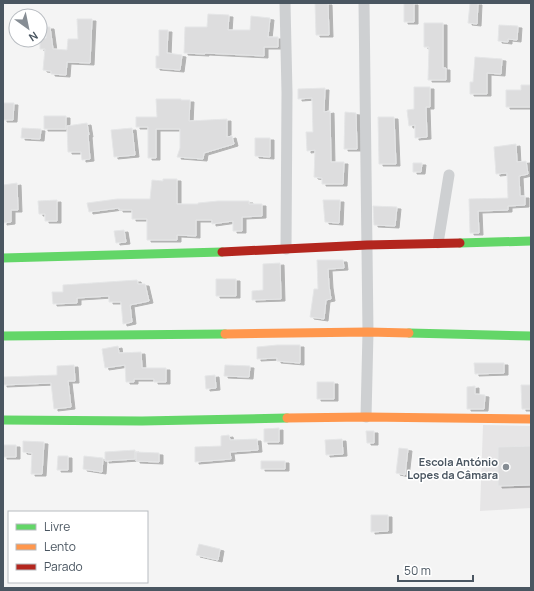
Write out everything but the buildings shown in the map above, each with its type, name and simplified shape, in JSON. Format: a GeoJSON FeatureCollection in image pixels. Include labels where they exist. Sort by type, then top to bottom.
{"type":"FeatureCollection","features":[{"type":"Feature","properties":{"kind":"street"},"geometry":{"type":"LineString","coordinates":[[285,3],[287,93],[286,249]]}},
{"type":"Feature","properties":{"kind":"street"},"geometry":{"type":"LineString","coordinates":[[364,3],[368,332],[366,417]]}},
{"type":"Feature","properties":{"kind":"street"},"geometry":{"type":"LineString","coordinates":[[438,243],[449,175]]}},
{"type":"Feature","properties":{"kind":"street"},"geometry":{"type":"LineString","coordinates":[[3,258],[200,253],[367,245],[531,241]]}},
{"type":"Feature","properties":{"kind":"street"},"geometry":{"type":"LineString","coordinates":[[3,336],[368,332],[531,336]]}},
{"type":"Feature","properties":{"kind":"street"},"geometry":{"type":"LineString","coordinates":[[3,420],[142,421],[366,417],[531,419]]}},
{"type":"Feature","properties":{"kind":"shaded area","name":"Escola António Lopes da Câmara"},"geometry":{"type":"Polygon","coordinates":[[[483,425],[531,426],[531,508],[480,511],[483,425]]]}},
{"type":"Feature","properties":{"kind":"traffic: fast"},"geometry":{"type":"LineString","coordinates":[[460,243],[531,241]]}},
{"type":"Feature","properties":{"kind":"traffic: fast"},"geometry":{"type":"LineString","coordinates":[[3,258],[222,252]]}},
{"type":"Feature","properties":{"kind":"traffic: fast"},"geometry":{"type":"LineString","coordinates":[[409,333],[531,336]]}},
{"type":"Feature","properties":{"kind":"traffic: fast"},"geometry":{"type":"LineString","coordinates":[[3,336],[225,334]]}},
{"type":"Feature","properties":{"kind":"traffic: fast"},"geometry":{"type":"LineString","coordinates":[[3,420],[142,421],[287,418]]}},
{"type":"Feature","properties":{"kind":"traffic: slow"},"geometry":{"type":"LineString","coordinates":[[225,334],[368,332],[409,333]]}},
{"type":"Feature","properties":{"kind":"traffic: slow"},"geometry":{"type":"LineString","coordinates":[[287,418],[366,417],[531,419]]}},
{"type":"Feature","properties":{"kind":"traffic: jam"},"geometry":{"type":"LineString","coordinates":[[222,252],[367,245],[460,243]]}},
{"type":"Feature","properties":{"kind":"place","name":"Escola António Lopes da Câmara"},"geometry":{"type":"Point","coordinates":[506,467]}}]}
